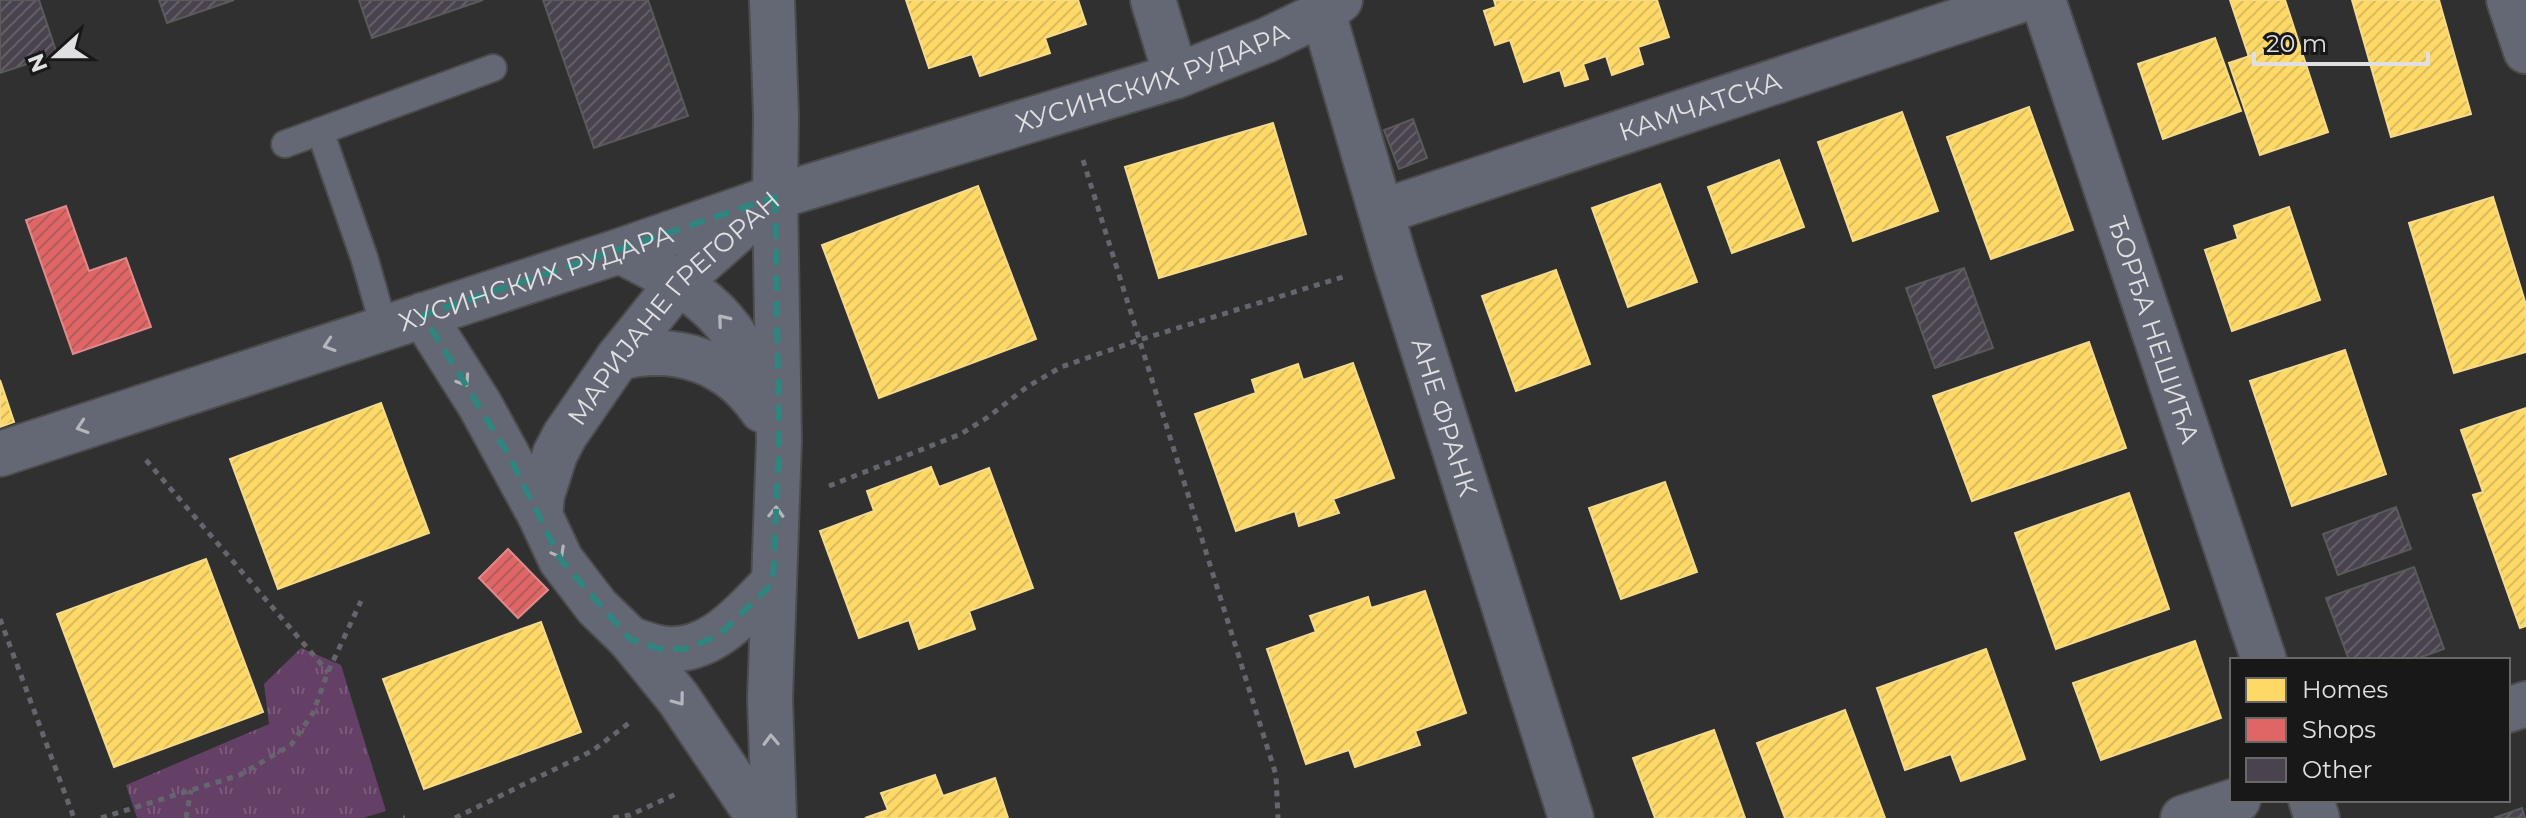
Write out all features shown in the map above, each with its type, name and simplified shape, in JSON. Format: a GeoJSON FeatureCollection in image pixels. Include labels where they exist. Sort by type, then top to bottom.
{"type":"FeatureCollection","features":[{"type":"Feature","properties":{"kind":"street"},"geometry":{"type":"LineString","coordinates":[[772,0],[775,197]]}},
{"type":"Feature","properties":{"kind":"street"},"geometry":{"type":"LineString","coordinates":[[1153,0],[1176,76]]}},
{"type":"Feature","properties":{"kind":"street","name":"КАМЧАТСКА"},"geometry":{"type":"LineString","coordinates":[[1381,212],[2021,0]]}},
{"type":"Feature","properties":{"kind":"street","name":"ЂОРЂА НЕШИЋА"},"geometry":{"type":"LineString","coordinates":[[2043,0],[2263,658]]}},
{"type":"Feature","properties":{"kind":"street"},"geometry":{"type":"LineString","coordinates":[[2509,0],[2526,51]]}},
{"type":"Feature","properties":{"kind":"street","name":"ХУСИНСКИХ РУДАРА"},"geometry":{"type":"LineString","coordinates":[[0,454],[620,251],[775,197],[1176,76],[1267,40],[1332,6]]}},
{"type":"Feature","properties":{"kind":"street","name":"АНЕ ФРАНК"},"geometry":{"type":"LineString","coordinates":[[1332,6],[1395,261],[1571,818]]}},
{"type":"Feature","properties":{"kind":"street","name":"МАРИЈАНЕ ГРЕГОРАН"},"geometry":{"type":"LineString","coordinates":[[540,515],[542,495],[555,454],[618,358],[679,282],[775,197]]}},
{"type":"Feature","properties":{"kind":"street","name":"МАРИЈАНЕ ГРЕГОРАН"},"geometry":{"type":"LineString","coordinates":[[774,818],[770,699],[779,440],[775,197]]}},
{"type":"Feature","properties":{"kind":"street"},"geometry":{"type":"LineString","coordinates":[[620,251],[679,282],[717,311],[740,341],[760,381],[779,440]]}},
{"type":"Feature","properties":{"kind":"street"},"geometry":{"type":"LineString","coordinates":[[403,321],[480,405],[561,560],[597,607],[630,639],[672,691],[759,818]]}},
{"type":"Feature","properties":{"kind":"street"},"geometry":{"type":"LineString","coordinates":[[618,358],[641,353],[679,353],[717,368],[748,391],[779,440]]}},
{"type":"Feature","properties":{"kind":"street"},"geometry":{"type":"LineString","coordinates":[[630,639],[660,649],[686,649],[699,645],[719,635],[773,583]]}},
{"type":"Feature","properties":{"kind":"street"},"geometry":{"type":"LineString","coordinates":[[2183,818],[2232,802]]}},
{"type":"Feature","properties":{"kind":"lane"},"geometry":{"type":"LineString","coordinates":[[285,144],[493,68]]}},
{"type":"Feature","properties":{"kind":"lane"},"geometry":{"type":"LineString","coordinates":[[320,131],[364,257],[403,321]]}},
{"type":"Feature","properties":{"kind":"path"},"geometry":{"type":"LineString","coordinates":[[1068,109],[1276,775],[1278,818]]}},
{"type":"Feature","properties":{"kind":"path"},"geometry":{"type":"LineString","coordinates":[[776,507],[961,434],[1061,367],[1395,261]]}},
{"type":"Feature","properties":{"kind":"path"},"geometry":{"type":"LineString","coordinates":[[109,418],[328,672]]}},
{"type":"Feature","properties":{"kind":"path"},"geometry":{"type":"LineString","coordinates":[[101,818],[240,775],[291,745],[313,713],[361,601]]}},
{"type":"Feature","properties":{"kind":"path"},"geometry":{"type":"LineString","coordinates":[[0,619],[74,818]]}},
{"type":"Feature","properties":{"kind":"path"},"geometry":{"type":"LineString","coordinates":[[455,818],[592,751],[672,691]]}},
{"type":"Feature","properties":{"kind":"path"},"geometry":{"type":"LineString","coordinates":[[613,818],[630,815],[727,769]]}},
{"type":"Feature","properties":{"kind":"path"},"geometry":{"type":"LineString","coordinates":[[186,818],[191,790]]}},
{"type":"Feature","properties":{"kind":"highlighted area"},"geometry":{"type":"Polygon","coordinates":[[[775,197],[779,440],[773,583],[719,635],[686,649],[660,649],[630,639],[561,560],[508,454],[423,315],[775,197]]]}},
{"type":"Feature","properties":{"kind":"green space"},"geometry":{"type":"Polygon","coordinates":[[[301,648],[341,665],[386,811],[363,818],[137,818],[126,785],[269,724],[264,684],[301,648]]]}},
{"type":"Feature","properties":{"kind":"building: Homes"},"geometry":{"type":"Polygon","coordinates":[[[906,0],[1078,0],[1086,24],[1045,38],[1050,53],[980,76],[972,54],[929,68],[906,0]]]}},
{"type":"Feature","properties":{"kind":"building: Homes"},"geometry":{"type":"Polygon","coordinates":[[[1494,0],[1657,0],[1669,37],[1638,47],[1643,64],[1612,75],[1606,56],[1583,64],[1588,79],[1565,86],[1560,70],[1524,82],[1510,40],[1495,45],[1484,11],[1496,7],[1494,0]]]}},
{"type":"Feature","properties":{"kind":"building: Homes"},"geometry":{"type":"Polygon","coordinates":[[[2230,0],[2285,0],[2298,40],[2249,57],[2230,0]]]}},
{"type":"Feature","properties":{"kind":"building: Homes"},"geometry":{"type":"Polygon","coordinates":[[[2352,0],[2439,0],[2471,114],[2391,137],[2352,0]]]}},
{"type":"Feature","properties":{"kind":"building: Homes"},"geometry":{"type":"Polygon","coordinates":[[[2215,38],[2241,111],[2163,139],[2138,64],[2215,38]]]}},
{"type":"Feature","properties":{"kind":"building: Homes"},"geometry":{"type":"Polygon","coordinates":[[[2298,40],[2328,132],[2260,155],[2229,63],[2298,40]]]}},
{"type":"Feature","properties":{"kind":"building: Homes"},"geometry":{"type":"Polygon","coordinates":[[[2029,107],[2073,230],[1991,259],[1947,137],[2029,107]]]}},
{"type":"Feature","properties":{"kind":"building: Homes"},"geometry":{"type":"Polygon","coordinates":[[[1902,112],[1938,211],[1853,241],[1818,142],[1902,112]]]}},
{"type":"Feature","properties":{"kind":"building: Homes"},"geometry":{"type":"Polygon","coordinates":[[[1273,123],[1306,234],[1159,278],[1125,167],[1273,123]]]}},
{"type":"Feature","properties":{"kind":"building: Homes"},"geometry":{"type":"Polygon","coordinates":[[[1779,160],[1804,227],[1732,253],[1708,187],[1779,160]]]}},
{"type":"Feature","properties":{"kind":"building: Homes"},"geometry":{"type":"Polygon","coordinates":[[[1660,184],[1697,282],[1628,307],[1592,208],[1660,184]]]}},
{"type":"Feature","properties":{"kind":"building: Homes"},"geometry":{"type":"Polygon","coordinates":[[[978,186],[1036,339],[879,398],[822,245],[978,186]]]}},
{"type":"Feature","properties":{"kind":"building: Homes"},"geometry":{"type":"Polygon","coordinates":[[[2493,197],[2526,305],[2526,352],[2454,373],[2409,223],[2493,197]]]}},
{"type":"Feature","properties":{"kind":"building: Homes"},"geometry":{"type":"Polygon","coordinates":[[[2289,207],[2320,300],[2232,331],[2205,250],[2238,239],[2234,226],[2289,207]]]}},
{"type":"Feature","properties":{"kind":"building: Homes"},"geometry":{"type":"Polygon","coordinates":[[[1556,270],[1590,364],[1516,391],[1482,296],[1556,270]]]}},
{"type":"Feature","properties":{"kind":"building: Homes"},"geometry":{"type":"Polygon","coordinates":[[[2089,342],[2126,448],[1972,501],[1933,396],[2089,342]]]}},
{"type":"Feature","properties":{"kind":"building: Homes"},"geometry":{"type":"Polygon","coordinates":[[[2345,350],[2386,474],[2292,506],[2250,381],[2345,350]]]}},
{"type":"Feature","properties":{"kind":"building: Homes"},"geometry":{"type":"Polygon","coordinates":[[[1353,363],[1394,478],[1333,499],[1339,513],[1299,526],[1295,511],[1236,531],[1195,414],[1256,393],[1252,380],[1298,364],[1303,380],[1353,363]]]}},
{"type":"Feature","properties":{"kind":"building: Homes"},"geometry":{"type":"Polygon","coordinates":[[[0,380],[14,422],[0,427],[0,380]]]}},
{"type":"Feature","properties":{"kind":"building: Homes"},"geometry":{"type":"Polygon","coordinates":[[[381,403],[429,533],[278,589],[230,459],[381,403]]]}},
{"type":"Feature","properties":{"kind":"building: Homes"},"geometry":{"type":"Polygon","coordinates":[[[2526,408],[2526,626],[2520,628],[2473,495],[2483,492],[2461,430],[2526,408]]]}},
{"type":"Feature","properties":{"kind":"building: Homes"},"geometry":{"type":"Polygon","coordinates":[[[931,467],[939,487],[989,468],[1033,588],[969,611],[975,629],[919,649],[909,620],[859,638],[820,531],[874,511],[867,491],[931,467]]]}},
{"type":"Feature","properties":{"kind":"building: Homes"},"geometry":{"type":"Polygon","coordinates":[[[1665,482],[1697,572],[1621,599],[1589,508],[1665,482]]]}},
{"type":"Feature","properties":{"kind":"building: Homes"},"geometry":{"type":"Polygon","coordinates":[[[2129,493],[2169,609],[2056,649],[2015,533],[2129,493]]]}},
{"type":"Feature","properties":{"kind":"building: Homes"},"geometry":{"type":"Polygon","coordinates":[[[206,559],[263,712],[114,767],[57,614],[206,559]]]}},
{"type":"Feature","properties":{"kind":"building: Homes"},"geometry":{"type":"Polygon","coordinates":[[[1425,591],[1466,713],[1415,731],[1420,745],[1355,767],[1349,750],[1306,764],[1267,649],[1316,632],[1310,616],[1368,597],[1371,608],[1425,591]]]}},
{"type":"Feature","properties":{"kind":"building: Homes"},"geometry":{"type":"Polygon","coordinates":[[[541,622],[581,732],[424,789],[383,679],[541,622]]]}},
{"type":"Feature","properties":{"kind":"building: Homes"},"geometry":{"type":"Polygon","coordinates":[[[2195,641],[2221,718],[2101,760],[2073,683],[2195,641]]]}},
{"type":"Feature","properties":{"kind":"building: Homes"},"geometry":{"type":"Polygon","coordinates":[[[1986,649],[2025,759],[1961,781],[1951,754],[1905,770],[1877,688],[1986,649]]]}},
{"type":"Feature","properties":{"kind":"building: Homes"},"geometry":{"type":"Polygon","coordinates":[[[1845,710],[1885,818],[1785,818],[1757,743],[1845,710]]]}},
{"type":"Feature","properties":{"kind":"building: Homes"},"geometry":{"type":"Polygon","coordinates":[[[1714,730],[1745,818],[1655,818],[1633,758],[1714,730]]]}},
{"type":"Feature","properties":{"kind":"building: Homes"},"geometry":{"type":"Polygon","coordinates":[[[935,775],[943,796],[995,778],[1008,818],[865,818],[888,810],[881,793],[935,775]]]}},
{"type":"Feature","properties":{"kind":"building: Shops"},"geometry":{"type":"Polygon","coordinates":[[[66,206],[89,271],[126,258],[151,327],[73,354],[26,220],[66,206]]]}},
{"type":"Feature","properties":{"kind":"building: Shops"},"geometry":{"type":"Polygon","coordinates":[[[508,549],[548,590],[518,618],[479,578],[508,549]]]}},
{"type":"Feature","properties":{"kind":"building: Other"},"geometry":{"type":"Polygon","coordinates":[[[0,0],[39,0],[57,54],[0,73],[0,0]]]}},
{"type":"Feature","properties":{"kind":"building: Other"},"geometry":{"type":"Polygon","coordinates":[[[159,0],[234,0],[167,23],[159,0]]]}},
{"type":"Feature","properties":{"kind":"building: Other"},"geometry":{"type":"Polygon","coordinates":[[[359,0],[483,0],[372,38],[359,0]]]}},
{"type":"Feature","properties":{"kind":"building: Other"},"geometry":{"type":"Polygon","coordinates":[[[543,0],[648,0],[688,116],[594,148],[543,0]]]}},
{"type":"Feature","properties":{"kind":"building: Other"},"geometry":{"type":"Polygon","coordinates":[[[1413,119],[1427,158],[1399,169],[1384,130],[1413,119]]]}},
{"type":"Feature","properties":{"kind":"building: Other"},"geometry":{"type":"Polygon","coordinates":[[[1964,268],[1993,348],[1935,368],[1906,288],[1964,268]]]}},
{"type":"Feature","properties":{"kind":"building: Other"},"geometry":{"type":"Polygon","coordinates":[[[2396,507],[2411,549],[2338,575],[2323,534],[2396,507]]]}},
{"type":"Feature","properties":{"kind":"building: Other"},"geometry":{"type":"Polygon","coordinates":[[[2414,567],[2444,649],[2419,658],[2348,658],[2326,598],[2414,567]]]}},
{"type":"Feature","properties":{"kind":"building: Other"},"geometry":{"type":"Polygon","coordinates":[[[2522,808],[2525,818],[2494,818],[2522,808]]]}}]}
